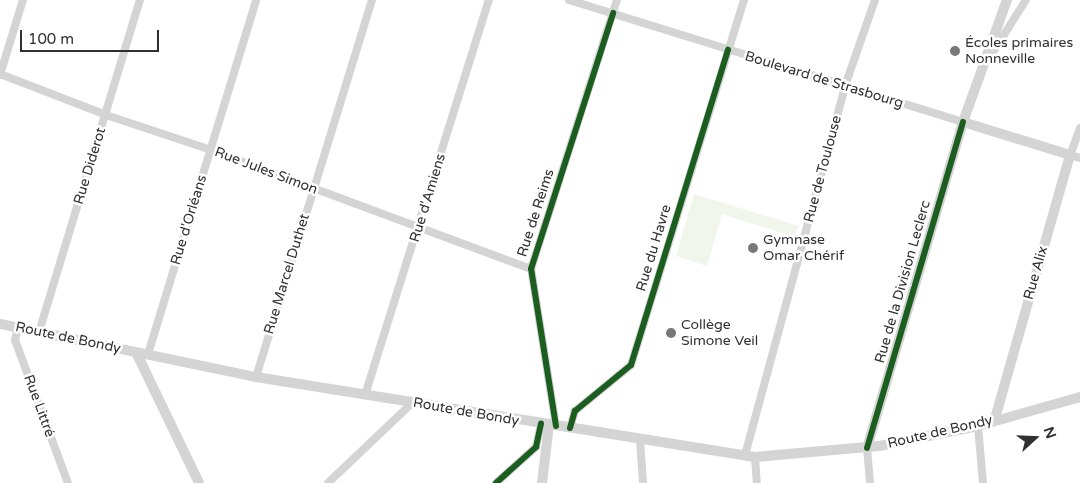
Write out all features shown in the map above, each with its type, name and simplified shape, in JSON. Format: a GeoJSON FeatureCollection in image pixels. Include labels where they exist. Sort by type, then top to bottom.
{"type":"FeatureCollection","features":[{"type":"Feature","properties":{"kind":"street"},"geometry":{"type":"LineString","coordinates":[[0,74],[23,0]]}},
{"type":"Feature","properties":{"kind":"street","name":"Rue Diderot"},"geometry":{"type":"LineString","coordinates":[[39,332],[140,0]]}},
{"type":"Feature","properties":{"kind":"street","name":"Rue d'Orléans"},"geometry":{"type":"LineString","coordinates":[[148,354],[256,0]]}},
{"type":"Feature","properties":{"kind":"street","name":"Rue Marcel Duthet"},"geometry":{"type":"LineString","coordinates":[[256,377],[372,0]]}},
{"type":"Feature","properties":{"kind":"street","name":"Rue d'Amiens"},"geometry":{"type":"LineString","coordinates":[[365,395],[489,0]]}},
{"type":"Feature","properties":{"kind":"street","name":"Boulevard de Strasbourg"},"geometry":{"type":"LineString","coordinates":[[568,0],[1075,157]]}},
{"type":"Feature","properties":{"kind":"street","name":"Rue de Reims"},"geometry":{"type":"LineString","coordinates":[[545,425],[532,268],[617,0]]}},
{"type":"Feature","properties":{"kind":"street","name":"Rue du Havre"},"geometry":{"type":"LineString","coordinates":[[570,428],[575,411],[631,365],[744,0]]}},
{"type":"Feature","properties":{"kind":"street","name":"Rue de Toulouse"},"geometry":{"type":"LineString","coordinates":[[757,483],[750,456],[845,86],[876,0]]}},
{"type":"Feature","properties":{"kind":"street","name":"Rue de la Division Leclerc"},"geometry":{"type":"LineString","coordinates":[[867,448],[963,122],[1007,0]]}},
{"type":"Feature","properties":{"kind":"street"},"geometry":{"type":"LineString","coordinates":[[980,72],[1026,0]]}},
{"type":"Feature","properties":{"kind":"street","name":"Rue Jules Simon"},"geometry":{"type":"LineString","coordinates":[[0,74],[106,115],[210,150],[418,229],[532,268]]}},
{"type":"Feature","properties":{"kind":"street","name":"Rue Alix"},"geometry":{"type":"LineString","coordinates":[[995,419],[1075,157],[1080,128]]}},
{"type":"Feature","properties":{"kind":"street","name":"Route de Bondy"},"geometry":{"type":"LineString","coordinates":[[0,324],[256,377],[545,425],[750,456],[867,448],[978,426],[995,419],[1080,397]]}},
{"type":"Feature","properties":{"kind":"street","name":"Rue Littré"},"geometry":{"type":"LineString","coordinates":[[18,328],[16,340],[68,483]]}},
{"type":"Feature","properties":{"kind":"street"},"geometry":{"type":"LineString","coordinates":[[136,352],[199,483]]}},
{"type":"Feature","properties":{"kind":"street"},"geometry":{"type":"LineString","coordinates":[[328,483],[414,402]]}},
{"type":"Feature","properties":{"kind":"street"},"geometry":{"type":"LineString","coordinates":[[496,483],[536,447],[545,425]]}},
{"type":"Feature","properties":{"kind":"street"},"geometry":{"type":"LineString","coordinates":[[542,483],[545,425]]}},
{"type":"Feature","properties":{"kind":"street"},"geometry":{"type":"LineString","coordinates":[[978,426],[983,483]]}},
{"type":"Feature","properties":{"kind":"street"},"geometry":{"type":"LineString","coordinates":[[640,440],[643,483]]}},
{"type":"Feature","properties":{"kind":"street"},"geometry":{"type":"LineString","coordinates":[[867,448],[870,483]]}},
{"type":"Feature","properties":{"kind":"shaded area"},"geometry":{"type":"Polygon","coordinates":[[[694,194],[799,226],[794,237],[722,214],[707,266],[676,256],[694,194]]]}},
{"type":"Feature","properties":{"kind":"cycle path"},"geometry":{"type":"LineString","coordinates":[[556,426],[531,269],[613,13]]}},
{"type":"Feature","properties":{"kind":"cycle path"},"geometry":{"type":"LineString","coordinates":[[570,428],[575,411],[631,365],[728,50]]}},
{"type":"Feature","properties":{"kind":"cycle path"},"geometry":{"type":"LineString","coordinates":[[867,448],[963,122]]}},
{"type":"Feature","properties":{"kind":"cycle path"},"geometry":{"type":"LineString","coordinates":[[496,483],[536,447],[541,424]]}},
{"type":"Feature","properties":{"kind":"place","name":"Écoles primaires Nonneville"},"geometry":{"type":"Point","coordinates":[955,51]}},
{"type":"Feature","properties":{"kind":"place","name":"Gymnase Omar Chérif"},"geometry":{"type":"Point","coordinates":[753,248]}},
{"type":"Feature","properties":{"kind":"place","name":"Collège Simone Veil"},"geometry":{"type":"Point","coordinates":[671,333]}}]}
